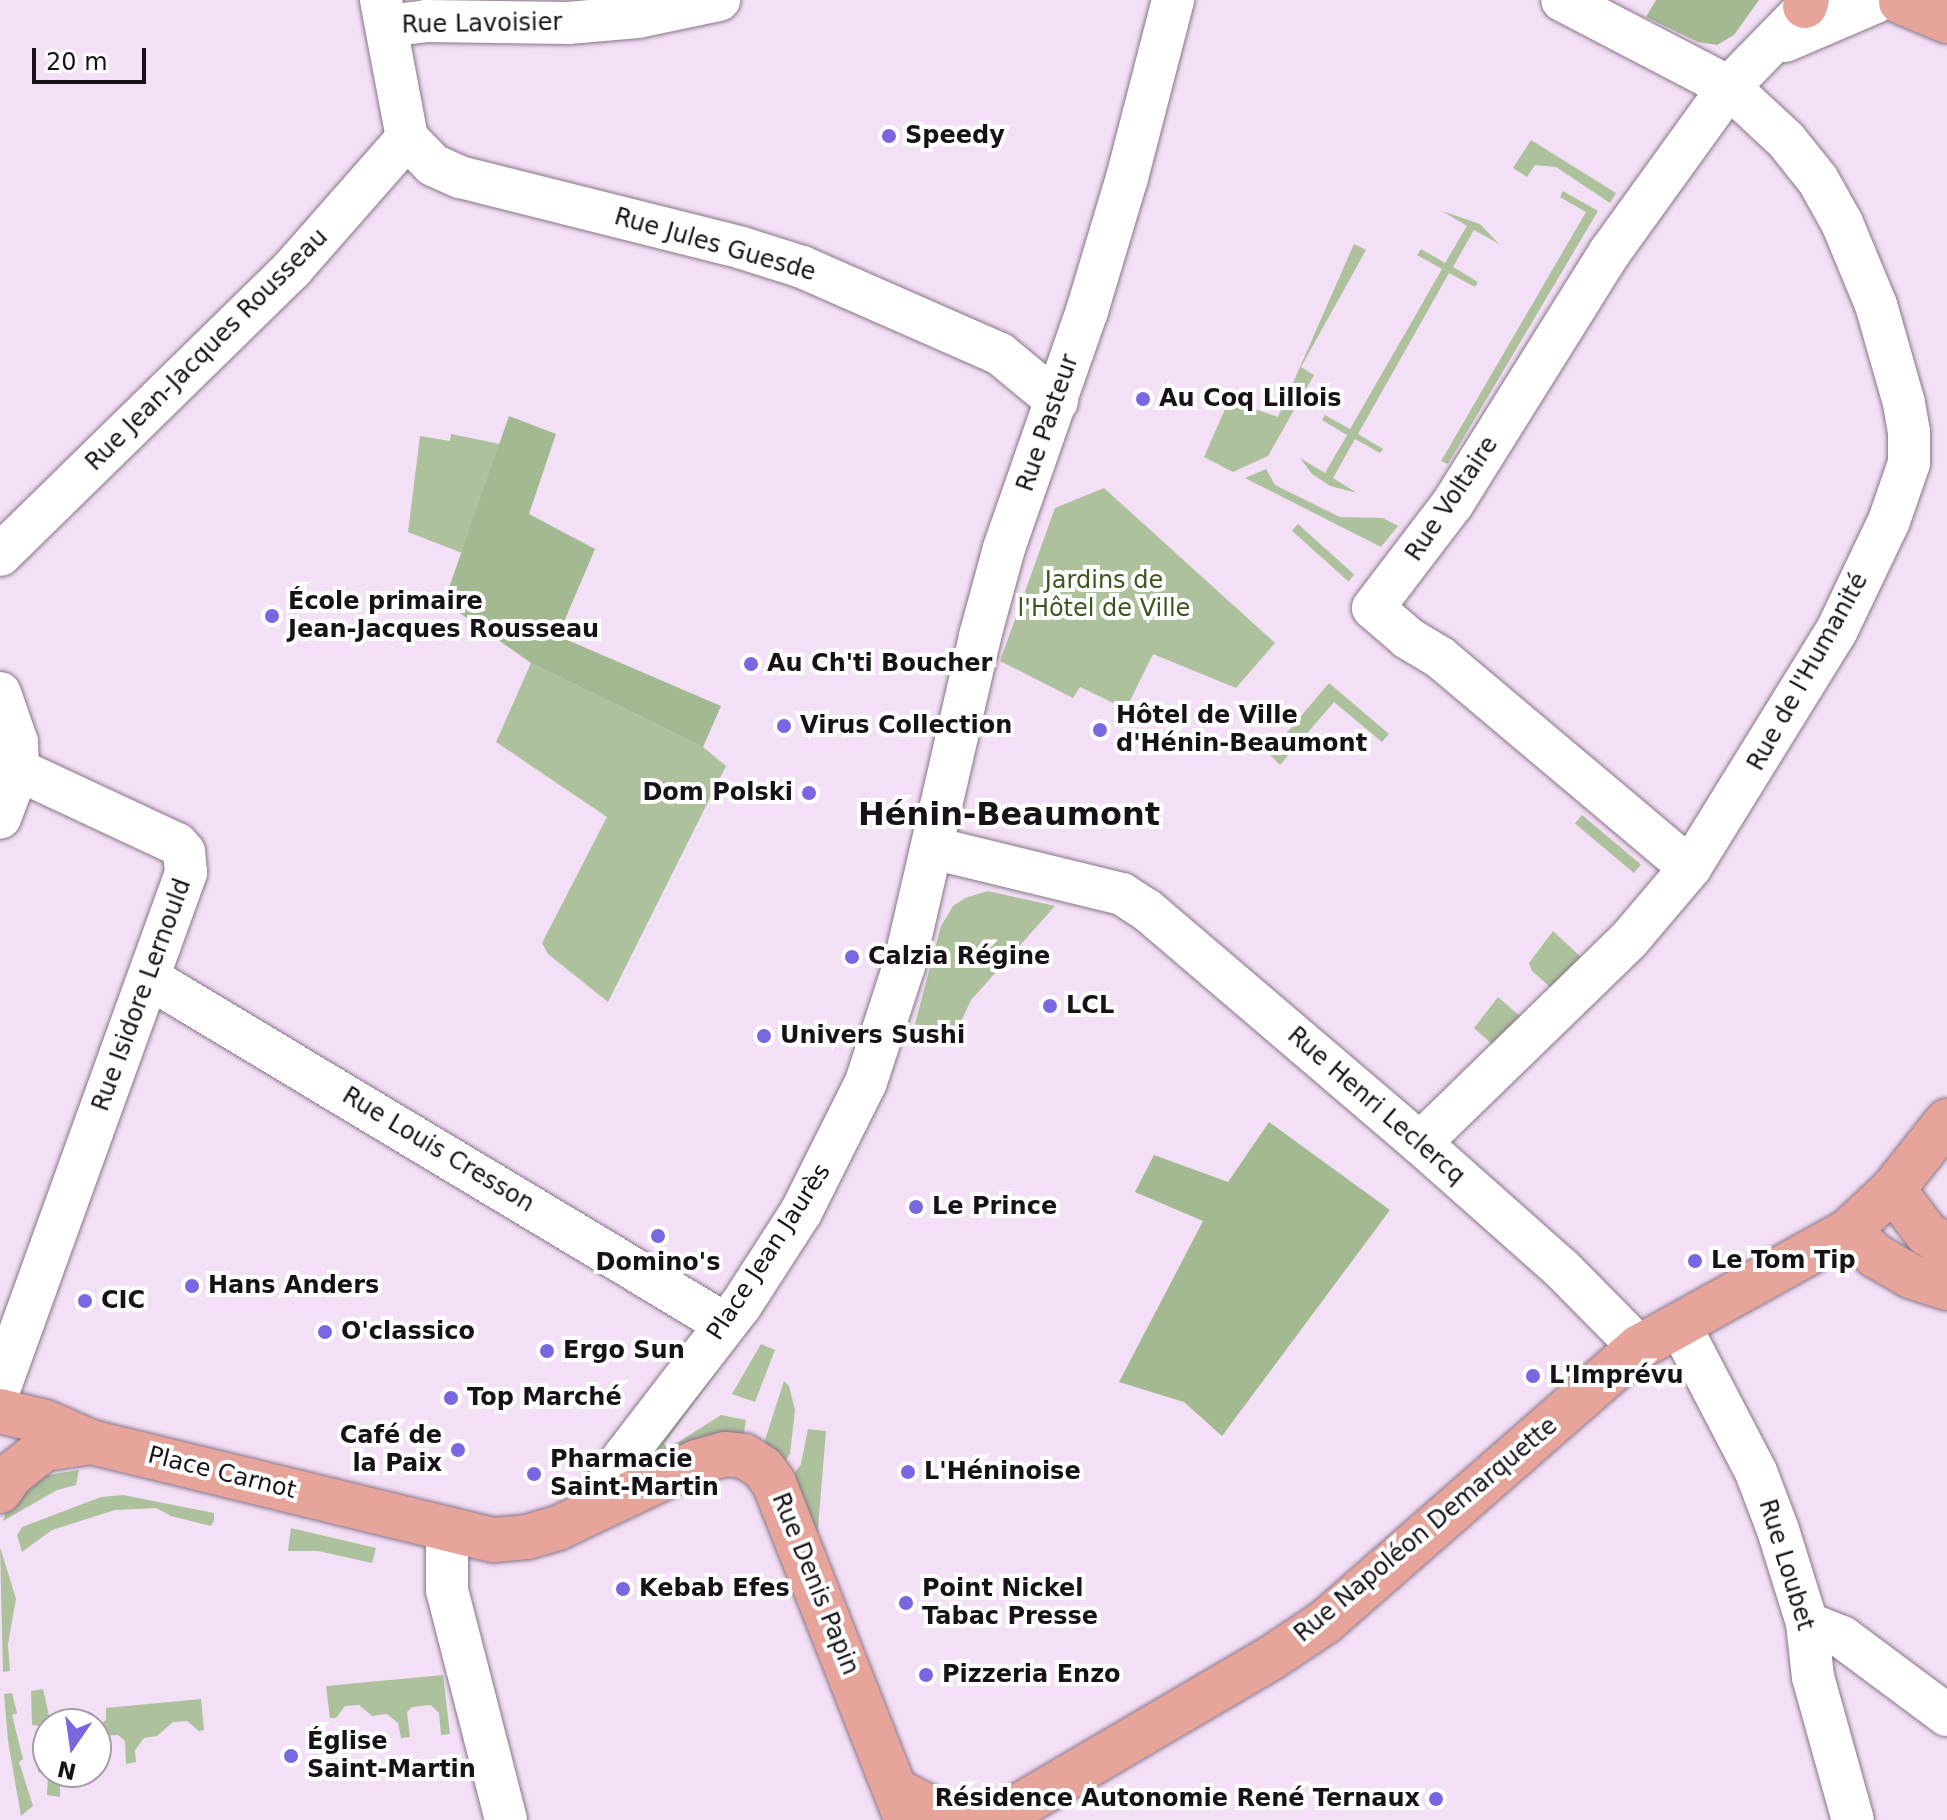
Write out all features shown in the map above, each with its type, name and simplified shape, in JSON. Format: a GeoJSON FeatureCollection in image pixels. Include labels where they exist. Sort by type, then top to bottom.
{"type":"FeatureCollection","features":[{"type":"Feature","properties":{"kind":"main road"},"geometry":{"type":"LineString","coordinates":[[1888,1],[1947,21]]}},
{"type":"Feature","properties":{"kind":"main road","name":"Rue Napoléon Demarquette"},"geometry":{"type":"LineString","coordinates":[[996,1819],[1271,1658],[1325,1622],[1639,1347],[1848,1231],[1893,1189],[1947,1121]]}},
{"type":"Feature","properties":{"kind":"main road"},"geometry":{"type":"LineString","coordinates":[[1893,1189],[1927,1234],[1947,1246]]}},
{"type":"Feature","properties":{"kind":"main road"},"geometry":{"type":"LineString","coordinates":[[1848,1231],[1876,1256],[1910,1276],[1947,1288]]}},
{"type":"Feature","properties":{"kind":"main road","name":"Place Carnot"},"geometry":{"type":"LineString","coordinates":[[0,1411],[45,1422],[91,1442],[447,1528]]}},
{"type":"Feature","properties":{"kind":"main road"},"geometry":{"type":"LineString","coordinates":[[0,1491],[18,1468],[44,1449],[91,1442]]}},
{"type":"Feature","properties":{"kind":"main road","name":"Rue Denis Papin"},"geometry":{"type":"LineString","coordinates":[[590,1511],[712,1457],[744,1456],[763,1468],[786,1510],[901,1805],[948,1818],[996,1819]]}},
{"type":"Feature","properties":{"kind":"main road"},"geometry":{"type":"LineString","coordinates":[[447,1528],[494,1540],[527,1537],[558,1528],[590,1511]]}},
{"type":"Feature","properties":{"kind":"street","name":"Rue Lavoisier"},"geometry":{"type":"LineString","coordinates":[[384,13],[426,21],[568,23],[638,17],[719,0]]}},
{"type":"Feature","properties":{"kind":"street","name":"Rue Pasteur"},"geometry":{"type":"LineString","coordinates":[[933,848],[980,636],[1004,548],[1057,401],[1127,178],[1173,0]]}},
{"type":"Feature","properties":{"kind":"street","name":"Rue de l'Humanité"},"geometry":{"type":"LineString","coordinates":[[1420,1143],[1622,948],[1690,868],[1836,632],[1889,521],[1909,463],[1909,432],[1904,403],[1876,305],[1842,223],[1818,180],[1786,140],[1729,87],[1562,0]]}},
{"type":"Feature","properties":{"kind":"street","name":"Rue Voltaire"},"geometry":{"type":"LineString","coordinates":[[1762,51],[1888,1]]}},
{"type":"Feature","properties":{"kind":"street","name":"Rue Voltaire"},"geometry":{"type":"LineString","coordinates":[[1690,868],[1441,658],[1408,638],[1373,608],[1453,503],[1610,252],[1729,87],[1809,2]]}},
{"type":"Feature","properties":{"kind":"street"},"geometry":{"type":"LineString","coordinates":[[384,13],[407,138]]}},
{"type":"Feature","properties":{"kind":"street","name":"Rue Jules Guesde"},"geometry":{"type":"LineString","coordinates":[[407,138],[433,165],[460,177],[742,248],[802,267],[1000,354],[1057,401]]}},
{"type":"Feature","properties":{"kind":"street","name":"Rue Jean-Jacques Rousseau"},"geometry":{"type":"LineString","coordinates":[[0,555],[292,269],[407,138]]}},
{"type":"Feature","properties":{"kind":"street"},"geometry":{"type":"LineString","coordinates":[[0,693],[17,742],[18,770],[0,818]]}},
{"type":"Feature","properties":{"kind":"street","name":"Rue Isidore Lernould"},"geometry":{"type":"LineString","coordinates":[[0,1387],[186,873],[184,852],[177,844],[18,770]]}},
{"type":"Feature","properties":{"kind":"street","name":"Rue Henri Leclercq"},"geometry":{"type":"LineString","coordinates":[[933,848],[1122,894],[1147,910],[1562,1269],[1639,1347]]}},
{"type":"Feature","properties":{"kind":"street","name":"Place Jean Jaurès"},"geometry":{"type":"LineString","coordinates":[[590,1511],[623,1458],[725,1324],[801,1212],[866,1082],[886,1029],[933,848]]}},
{"type":"Feature","properties":{"kind":"street","name":"Rue Louis Cresson"},"geometry":{"type":"LineString","coordinates":[[149,978],[725,1324]]}},
{"type":"Feature","properties":{"kind":"street","name":"Rue Loubet"},"geometry":{"type":"LineString","coordinates":[[1679,1324],[1756,1472],[1807,1623],[1813,1677],[1853,1820]]}},
{"type":"Feature","properties":{"kind":"street"},"geometry":{"type":"LineString","coordinates":[[447,1528],[447,1590],[506,1820]]}},
{"type":"Feature","properties":{"kind":"street"},"geometry":{"type":"LineString","coordinates":[[1807,1623],[1842,1637],[1947,1715]]}},
{"type":"Feature","properties":{"kind":"green space"},"geometry":{"type":"Polygon","coordinates":[[[1656,0],[1759,0],[1734,35],[1717,45],[1698,42],[1646,17],[1656,0]]]}},
{"type":"Feature","properties":{"kind":"green space"},"geometry":{"type":"Polygon","coordinates":[[[1531,140],[1616,193],[1610,203],[1556,167],[1535,165],[1527,177],[1513,168],[1531,140]]]}},
{"type":"Feature","properties":{"kind":"green space"},"geometry":{"type":"Polygon","coordinates":[[[1563,191],[1598,211],[1448,464],[1441,461],[1586,212],[1560,197],[1563,191]]]}},
{"type":"Feature","properties":{"kind":"green space"},"geometry":{"type":"Polygon","coordinates":[[[1442,211],[1480,224],[1499,244],[1474,230],[1453,267],[1478,282],[1475,287],[1449,273],[1358,434],[1383,449],[1380,453],[1355,439],[1333,478],[1357,493],[1330,486],[1312,474],[1300,458],[1325,473],[1347,435],[1322,420],[1325,415],[1350,429],[1442,269],[1417,255],[1421,249],[1445,263],[1467,226],[1442,211]]]}},
{"type":"Feature","properties":{"kind":"green space"},"geometry":{"type":"Polygon","coordinates":[[[1354,244],[1366,250],[1301,367],[1314,375],[1268,456],[1233,472],[1204,457],[1229,400],[1278,417],[1354,244]]]}},
{"type":"Feature","properties":{"kind":"green space"},"geometry":{"type":"Polygon","coordinates":[[[509,416],[556,434],[529,514],[595,549],[558,636],[721,706],[703,747],[531,663],[444,602],[509,416]]]}},
{"type":"Feature","properties":{"kind":"green space"},"geometry":{"type":"Polygon","coordinates":[[[451,434],[500,444],[462,553],[408,532],[420,436],[450,441],[451,434]]]}},
{"type":"Feature","properties":{"kind":"green space"},"geometry":{"type":"Polygon","coordinates":[[[1266,469],[1275,485],[1340,517],[1383,518],[1398,526],[1381,547],[1245,478],[1266,469]]]}},
{"type":"Feature","properties":{"kind":"green space","name":"Jardins de l'Hôtel de Ville"},"geometry":{"type":"Polygon","coordinates":[[[1104,488],[1275,643],[1236,688],[1153,654],[1126,709],[1080,687],[1073,698],[1000,661],[1055,508],[1104,488]]]}},
{"type":"Feature","properties":{"kind":"green space"},"geometry":{"type":"Polygon","coordinates":[[[1298,524],[1354,575],[1348,582],[1292,531],[1298,524]]]}},
{"type":"Feature","properties":{"kind":"green space"},"geometry":{"type":"Polygon","coordinates":[[[531,663],[703,747],[726,766],[608,1002],[548,954],[542,943],[607,817],[496,742],[531,663]]]}},
{"type":"Feature","properties":{"kind":"green space"},"geometry":{"type":"Polygon","coordinates":[[[1329,683],[1389,734],[1382,742],[1334,702],[1280,765],[1269,754],[1329,683]]]}},
{"type":"Feature","properties":{"kind":"green space"},"geometry":{"type":"Polygon","coordinates":[[[1582,815],[1641,864],[1634,873],[1575,823],[1582,815]]]}},
{"type":"Feature","properties":{"kind":"green space"},"geometry":{"type":"Polygon","coordinates":[[[988,891],[1055,906],[971,1000],[953,1039],[915,1024],[941,926],[953,906],[965,898],[988,891]]]}},
{"type":"Feature","properties":{"kind":"green space"},"geometry":{"type":"Polygon","coordinates":[[[1553,931],[1582,958],[1551,988],[1532,971],[1529,963],[1553,931]]]}},
{"type":"Feature","properties":{"kind":"green space"},"geometry":{"type":"Polygon","coordinates":[[[1498,997],[1521,1017],[1492,1044],[1474,1028],[1498,997]]]}},
{"type":"Feature","properties":{"kind":"green space"},"geometry":{"type":"Polygon","coordinates":[[[1269,1122],[1390,1210],[1222,1436],[1184,1402],[1119,1382],[1203,1221],[1135,1192],[1154,1155],[1228,1182],[1269,1122]]]}},
{"type":"Feature","properties":{"kind":"green space"},"geometry":{"type":"Polygon","coordinates":[[[745,1333],[664,1444],[669,1448],[721,1415],[746,1420],[744,1433],[721,1434],[688,1442],[646,1473],[635,1464],[745,1333]]]}},
{"type":"Feature","properties":{"kind":"green space"},"geometry":{"type":"Polygon","coordinates":[[[761,1344],[775,1350],[755,1402],[732,1394],[761,1344]]]}},
{"type":"Feature","properties":{"kind":"green space"},"geometry":{"type":"Polygon","coordinates":[[[784,1381],[789,1386],[795,1410],[790,1454],[781,1466],[764,1443],[784,1381]]]}},
{"type":"Feature","properties":{"kind":"green space"},"geometry":{"type":"Polygon","coordinates":[[[808,1429],[826,1431],[816,1552],[788,1482],[801,1464],[808,1429]]]}},
{"type":"Feature","properties":{"kind":"green space"},"geometry":{"type":"Polygon","coordinates":[[[79,1470],[76,1485],[57,1490],[3,1521],[8,1505],[42,1476],[79,1470]]]}},
{"type":"Feature","properties":{"kind":"green space"},"geometry":{"type":"Polygon","coordinates":[[[123,1495],[214,1513],[214,1520],[211,1526],[171,1516],[156,1508],[115,1510],[52,1530],[22,1552],[17,1535],[22,1527],[101,1497],[123,1495]]]}},
{"type":"Feature","properties":{"kind":"green space"},"geometry":{"type":"Polygon","coordinates":[[[291,1528],[376,1548],[372,1563],[318,1551],[288,1551],[291,1528]]]}},
{"type":"Feature","properties":{"kind":"green space"},"geometry":{"type":"Polygon","coordinates":[[[0,1547],[16,1599],[8,1644],[10,1671],[3,1672],[0,1547]]]}},
{"type":"Feature","properties":{"kind":"green space"},"geometry":{"type":"Polygon","coordinates":[[[443,1675],[450,1734],[441,1735],[439,1713],[431,1705],[412,1707],[407,1712],[410,1737],[401,1738],[398,1723],[387,1714],[372,1716],[359,1705],[345,1706],[336,1718],[330,1718],[326,1686],[443,1675]]]}},
{"type":"Feature","properties":{"kind":"green space"},"geometry":{"type":"Polygon","coordinates":[[[43,1689],[47,1708],[32,1708],[32,1725],[31,1691],[43,1689]]]}},
{"type":"Feature","properties":{"kind":"green space"},"geometry":{"type":"Polygon","coordinates":[[[12,1693],[17,1713],[12,1715],[23,1759],[19,1762],[33,1806],[21,1816],[8,1741],[4,1694],[12,1693]]]}},
{"type":"Feature","properties":{"kind":"green space"},"geometry":{"type":"Polygon","coordinates":[[[201,1699],[204,1730],[199,1731],[187,1721],[173,1722],[157,1736],[144,1738],[135,1750],[136,1762],[126,1764],[125,1741],[118,1735],[112,1735],[112,1708],[106,1708],[201,1699]]]}},
{"type":"Feature","properties":{"kind":"green space"},"geometry":{"type":"Polygon","coordinates":[[[47,1788],[60,1788],[60,1797],[47,1795],[47,1788]]]}},
{"type":"Feature","properties":{"kind":"place","name":"Speedy"},"geometry":{"type":"Point","coordinates":[889,136]}},
{"type":"Feature","properties":{"kind":"place","name":"Au Coq Lillois"},"geometry":{"type":"Point","coordinates":[1143,399]}},
{"type":"Feature","properties":{"kind":"place","name":"École primaire Jean-Jacques Rousseau"},"geometry":{"type":"Point","coordinates":[272,616]}},
{"type":"Feature","properties":{"kind":"place","name":"Au Ch'ti Boucher"},"geometry":{"type":"Point","coordinates":[751,664]}},
{"type":"Feature","properties":{"kind":"place","name":"Virus Collection"},"geometry":{"type":"Point","coordinates":[784,726]}},
{"type":"Feature","properties":{"kind":"place","name":"Hôtel de Ville d'Hénin-Beaumont"},"geometry":{"type":"Point","coordinates":[1100,730]}},
{"type":"Feature","properties":{"kind":"place","name":"Dom Polski"},"geometry":{"type":"Point","coordinates":[809,793]}},
{"type":"Feature","properties":{"kind":"place","name":"Calzia Régine"},"geometry":{"type":"Point","coordinates":[852,957]}},
{"type":"Feature","properties":{"kind":"place","name":"LCL"},"geometry":{"type":"Point","coordinates":[1050,1006]}},
{"type":"Feature","properties":{"kind":"place","name":"Univers Sushi"},"geometry":{"type":"Point","coordinates":[764,1036]}},
{"type":"Feature","properties":{"kind":"place","name":"Le Prince"},"geometry":{"type":"Point","coordinates":[916,1207]}},
{"type":"Feature","properties":{"kind":"place","name":"Domino's"},"geometry":{"type":"Point","coordinates":[658,1236]}},
{"type":"Feature","properties":{"kind":"place","name":"Le Tom Tip"},"geometry":{"type":"Point","coordinates":[1695,1261]}},
{"type":"Feature","properties":{"kind":"place","name":"Hans Anders"},"geometry":{"type":"Point","coordinates":[192,1286]}},
{"type":"Feature","properties":{"kind":"place","name":"CIC"},"geometry":{"type":"Point","coordinates":[85,1301]}},
{"type":"Feature","properties":{"kind":"place","name":"O'classico"},"geometry":{"type":"Point","coordinates":[325,1332]}},
{"type":"Feature","properties":{"kind":"place","name":"Ergo Sun"},"geometry":{"type":"Point","coordinates":[547,1351]}},
{"type":"Feature","properties":{"kind":"place","name":"L'Imprévu"},"geometry":{"type":"Point","coordinates":[1533,1376]}},
{"type":"Feature","properties":{"kind":"place","name":"Top Marché"},"geometry":{"type":"Point","coordinates":[451,1398]}},
{"type":"Feature","properties":{"kind":"place","name":"Café de la Paix"},"geometry":{"type":"Point","coordinates":[458,1450]}},
{"type":"Feature","properties":{"kind":"place","name":"L'Héninoise"},"geometry":{"type":"Point","coordinates":[908,1472]}},
{"type":"Feature","properties":{"kind":"place","name":"Pharmacie Saint-Martin"},"geometry":{"type":"Point","coordinates":[534,1474]}},
{"type":"Feature","properties":{"kind":"place","name":"Kebab Efes"},"geometry":{"type":"Point","coordinates":[623,1589]}},
{"type":"Feature","properties":{"kind":"place","name":"Point Nickel Tabac Presse"},"geometry":{"type":"Point","coordinates":[906,1603]}},
{"type":"Feature","properties":{"kind":"place","name":"Pizzeria Enzo"},"geometry":{"type":"Point","coordinates":[926,1675]}},
{"type":"Feature","properties":{"kind":"place","name":"Église Saint-Martin"},"geometry":{"type":"Point","coordinates":[291,1756]}},
{"type":"Feature","properties":{"kind":"place","name":"Résidence Autonomie René Ternaux"},"geometry":{"type":"Point","coordinates":[1436,1799]}},
{"type":"Feature","properties":{"kind":"district","name":"Hénin-Beaumont"},"geometry":{"type":"Point","coordinates":[1009,814]}}]}
